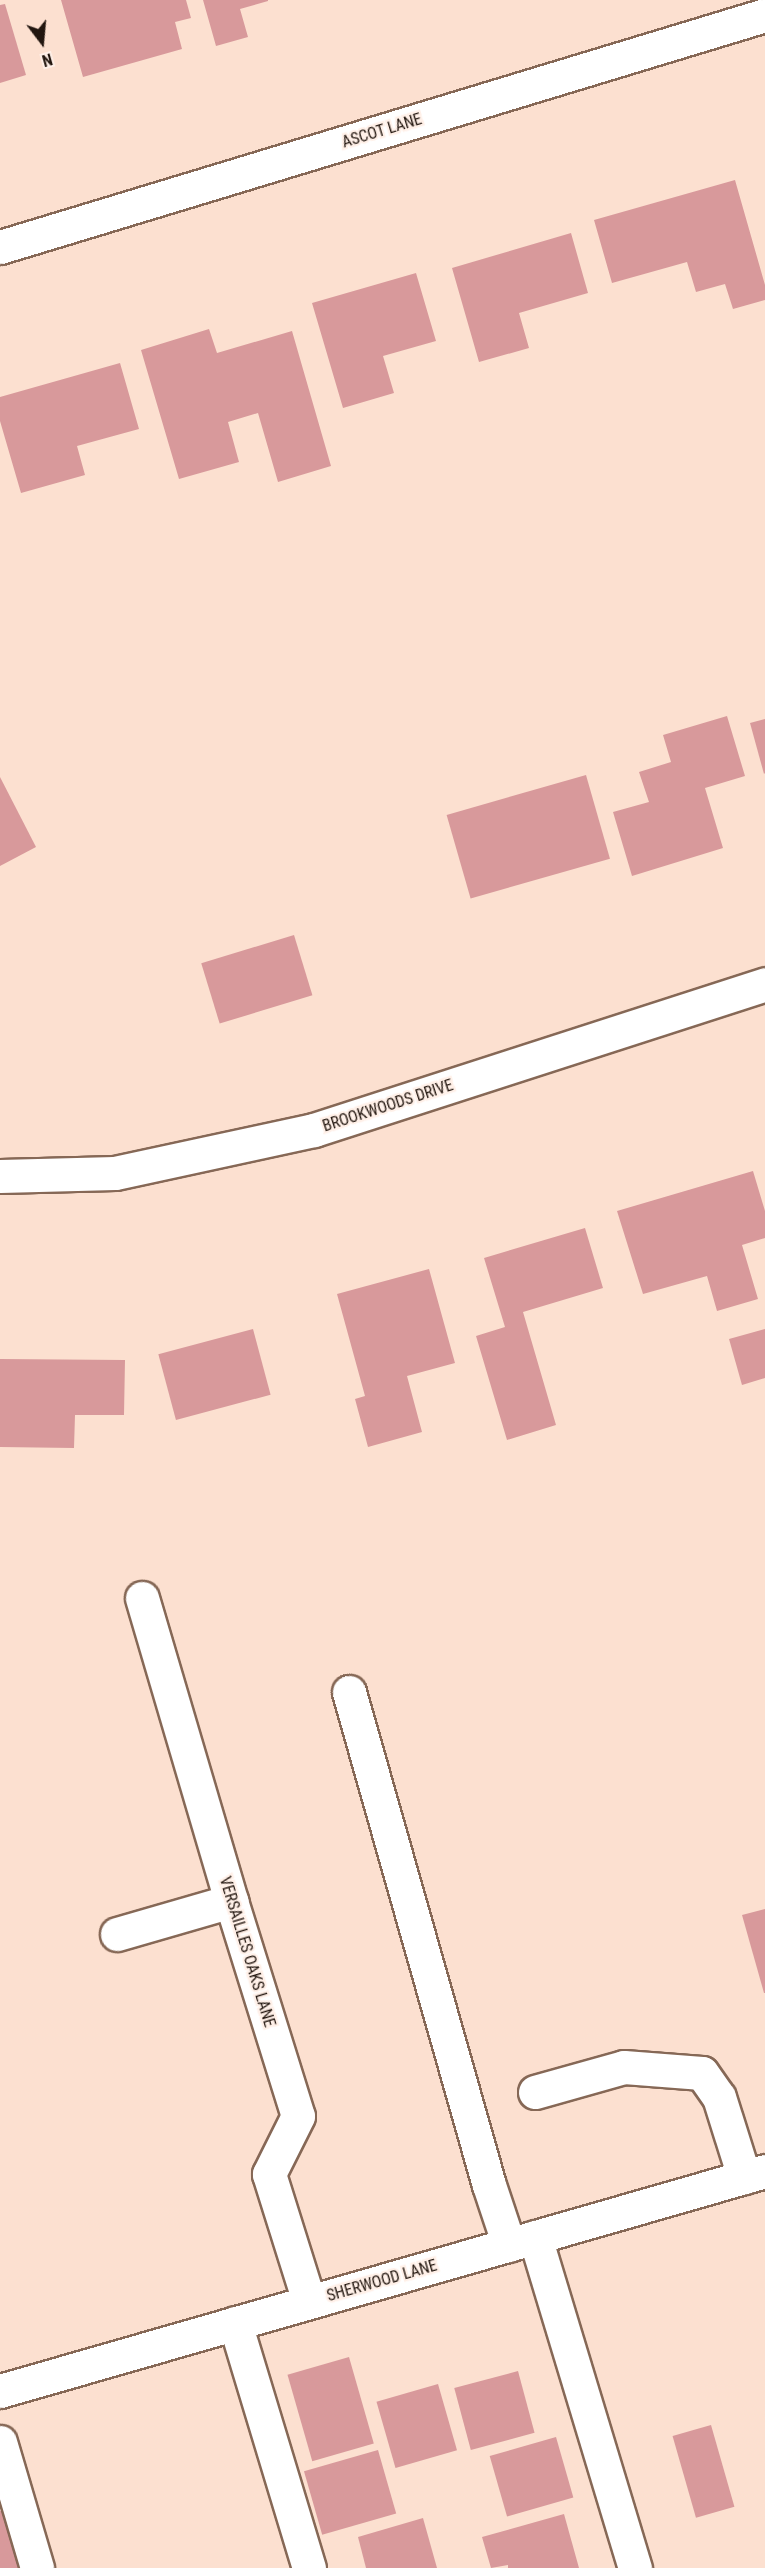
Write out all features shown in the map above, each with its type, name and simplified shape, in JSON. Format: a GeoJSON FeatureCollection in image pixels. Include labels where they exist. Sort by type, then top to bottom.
{"type":"FeatureCollection","features":[{"type":"Feature","properties":{"kind":"street","name":"ASCOT LANE"},"geometry":{"type":"LineString","coordinates":[[0,247],[765,15]]}},
{"type":"Feature","properties":{"kind":"street","name":"BROOKWOODS DRIVE"},"geometry":{"type":"LineString","coordinates":[[0,1176],[115,1173],[314,1130],[765,984]]}},
{"type":"Feature","properties":{"kind":"street","name":"VERSAILLES OAKS LANE"},"geometry":{"type":"LineString","coordinates":[[142,1598],[231,1901],[298,2116],[269,2174],[309,2302]]}},
{"type":"Feature","properties":{"kind":"street"},"geometry":{"type":"LineString","coordinates":[[350,1692],[458,2068],[489,2186],[522,2241],[635,2568]]}},
{"type":"Feature","properties":{"kind":"street"},"geometry":{"type":"LineString","coordinates":[[117,1934],[231,1901]]}},
{"type":"Feature","properties":{"kind":"street"},"geometry":{"type":"LineString","coordinates":[[535,2092],[624,2067],[702,2073],[719,2097],[754,2174]]}},
{"type":"Feature","properties":{"kind":"street","name":"SHERWOOD LANE"},"geometry":{"type":"LineString","coordinates":[[0,2391],[754,2174]]}},
{"type":"Feature","properties":{"kind":"street"},"geometry":{"type":"LineString","coordinates":[[235,2323],[309,2568]]}},
{"type":"Feature","properties":{"kind":"street"},"geometry":{"type":"LineString","coordinates":[[0,2442],[36,2568]]}},
{"type":"Feature","properties":{"kind":"building"},"geometry":{"type":"Polygon","coordinates":[[[61,0],[186,0],[191,18],[175,22],[182,49],[83,77],[61,0]]]}},
{"type":"Feature","properties":{"kind":"building"},"geometry":{"type":"Polygon","coordinates":[[[203,0],[268,1],[240,9],[248,37],[216,46],[203,0]]]}},
{"type":"Feature","properties":{"kind":"building"},"geometry":{"type":"Polygon","coordinates":[[[5,4],[26,75],[0,83],[0,5],[5,4]]]}},
{"type":"Feature","properties":{"kind":"building"},"geometry":{"type":"Polygon","coordinates":[[[735,180],[765,285],[765,300],[733,309],[725,284],[696,292],[687,262],[612,283],[594,220],[735,180]]]}},
{"type":"Feature","properties":{"kind":"building"},"geometry":{"type":"Polygon","coordinates":[[[571,233],[588,293],[519,313],[529,348],[479,362],[452,268],[571,233]]]}},
{"type":"Feature","properties":{"kind":"building"},"geometry":{"type":"Polygon","coordinates":[[[416,273],[436,341],[383,356],[394,393],[343,408],[312,303],[416,273]]]}},
{"type":"Feature","properties":{"kind":"building"},"geometry":{"type":"Polygon","coordinates":[[[209,329],[217,353],[292,331],[331,466],[278,482],[258,413],[228,422],[239,462],[179,479],[141,350],[209,329]]]}},
{"type":"Feature","properties":{"kind":"building"},"geometry":{"type":"Polygon","coordinates":[[[120,363],[139,429],[77,446],[85,475],[21,493],[0,421],[0,397],[120,363]]]}},
{"type":"Feature","properties":{"kind":"building"},"geometry":{"type":"Polygon","coordinates":[[[727,716],[745,776],[705,788],[723,848],[632,876],[613,812],[649,802],[639,772],[671,762],[663,735],[727,716]]]}},
{"type":"Feature","properties":{"kind":"building"},"geometry":{"type":"Polygon","coordinates":[[[765,719],[765,773],[764,774],[750,723],[765,719]]]}},
{"type":"Feature","properties":{"kind":"building"},"geometry":{"type":"Polygon","coordinates":[[[586,775],[610,859],[471,899],[447,815],[586,775]]]}},
{"type":"Feature","properties":{"kind":"building"},"geometry":{"type":"Polygon","coordinates":[[[0,777],[36,847],[0,866],[0,777]]]}},
{"type":"Feature","properties":{"kind":"building"},"geometry":{"type":"Polygon","coordinates":[[[294,935],[312,995],[220,1024],[201,963],[294,935]]]}},
{"type":"Feature","properties":{"kind":"building"},"geometry":{"type":"Polygon","coordinates":[[[753,1171],[765,1211],[765,1238],[742,1245],[758,1299],[717,1311],[707,1276],[643,1294],[617,1211],[753,1171]]]}},
{"type":"Feature","properties":{"kind":"building"},"geometry":{"type":"Polygon","coordinates":[[[585,1228],[603,1288],[523,1312],[556,1425],[507,1440],[476,1336],[505,1327],[484,1258],[585,1228]]]}},
{"type":"Feature","properties":{"kind":"building"},"geometry":{"type":"Polygon","coordinates":[[[429,1269],[455,1363],[407,1376],[422,1432],[368,1447],[355,1399],[365,1396],[337,1294],[429,1269]]]}},
{"type":"Feature","properties":{"kind":"building"},"geometry":{"type":"Polygon","coordinates":[[[253,1329],[271,1395],[176,1420],[158,1354],[253,1329]]]}},
{"type":"Feature","properties":{"kind":"building"},"geometry":{"type":"Polygon","coordinates":[[[765,1329],[765,1378],[742,1385],[729,1339],[765,1329]]]}},
{"type":"Feature","properties":{"kind":"building"},"geometry":{"type":"Polygon","coordinates":[[[0,1359],[125,1360],[124,1415],[75,1415],[74,1448],[0,1447],[0,1359]]]}},
{"type":"Feature","properties":{"kind":"building"},"geometry":{"type":"Polygon","coordinates":[[[765,1909],[765,1993],[764,1993],[742,1915],[765,1909]]]}},
{"type":"Feature","properties":{"kind":"building"},"geometry":{"type":"Polygon","coordinates":[[[349,2357],[374,2444],[312,2461],[287,2375],[349,2357]]]}},
{"type":"Feature","properties":{"kind":"building"},"geometry":{"type":"Polygon","coordinates":[[[518,2371],[535,2433],[471,2450],[454,2388],[518,2371]]]}},
{"type":"Feature","properties":{"kind":"building"},"geometry":{"type":"Polygon","coordinates":[[[438,2384],[457,2450],[395,2468],[376,2402],[438,2384]]]}},
{"type":"Feature","properties":{"kind":"building"},"geometry":{"type":"Polygon","coordinates":[[[711,2425],[734,2507],[696,2518],[673,2436],[711,2425]]]}},
{"type":"Feature","properties":{"kind":"building"},"geometry":{"type":"Polygon","coordinates":[[[556,2437],[573,2498],[507,2517],[490,2456],[556,2437]]]}},
{"type":"Feature","properties":{"kind":"building"},"geometry":{"type":"Polygon","coordinates":[[[378,2450],[396,2513],[322,2535],[304,2471],[378,2450]]]}},
{"type":"Feature","properties":{"kind":"building"},"geometry":{"type":"Polygon","coordinates":[[[7,2509],[24,2568],[0,2568],[0,2511],[7,2509]]]}},
{"type":"Feature","properties":{"kind":"building"},"geometry":{"type":"Polygon","coordinates":[[[564,2514],[579,2568],[508,2568],[508,2565],[491,2568],[482,2537],[564,2514]]]}},
{"type":"Feature","properties":{"kind":"building"},"geometry":{"type":"Polygon","coordinates":[[[423,2518],[437,2568],[366,2568],[358,2537],[423,2518]]]}}]}
